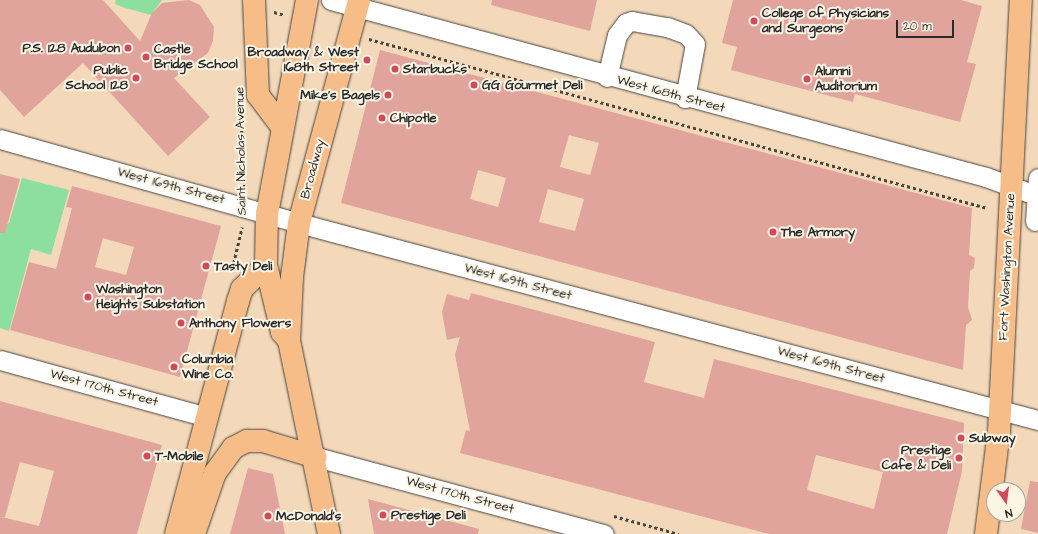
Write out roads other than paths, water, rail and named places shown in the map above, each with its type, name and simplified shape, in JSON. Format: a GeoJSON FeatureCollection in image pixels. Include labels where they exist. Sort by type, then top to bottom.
{"type":"FeatureCollection","features":[{"type":"Feature","properties":{"kind":"main road","name":"Saint Nicholas Avenue"},"geometry":{"type":"LineString","coordinates":[[254,0],[258,94],[282,126]]}},
{"type":"Feature","properties":{"kind":"main road","name":"Broadway"},"geometry":{"type":"LineString","coordinates":[[289,341],[282,332],[266,265],[267,214],[282,126],[307,0]]}},
{"type":"Feature","properties":{"kind":"main road","name":"Fort Washington Avenue"},"geometry":{"type":"LineString","coordinates":[[986,534],[1000,410],[1021,0]]}},
{"type":"Feature","properties":{"kind":"main road","name":"Broadway"},"geometry":{"type":"LineString","coordinates":[[329,534],[316,457],[289,341],[298,223],[358,4]]}},
{"type":"Feature","properties":{"kind":"main road"},"geometry":{"type":"LineString","coordinates":[[176,534],[242,289],[266,265]]}},
{"type":"Feature","properties":{"kind":"main road"},"geometry":{"type":"LineString","coordinates":[[194,534],[215,473],[226,453],[236,445],[263,441],[316,457]]}},
{"type":"Feature","properties":{"kind":"street","name":"West 168th Street"},"geometry":{"type":"LineString","coordinates":[[331,0],[358,4],[607,77],[1011,186],[1037,190]]}},
{"type":"Feature","properties":{"kind":"street"},"geometry":{"type":"LineString","coordinates":[[607,77],[617,35],[626,24],[632,21],[667,27],[686,34],[695,44],[685,98]]}},
{"type":"Feature","properties":{"kind":"street","name":"West 169th Street"},"geometry":{"type":"LineString","coordinates":[[0,139],[298,223],[1038,420]]}},
{"type":"Feature","properties":{"kind":"street"},"geometry":{"type":"LineString","coordinates":[[1035,221],[1037,190]]}},
{"type":"Feature","properties":{"kind":"street","name":"West 170th Street"},"geometry":{"type":"LineString","coordinates":[[0,360],[207,417]]}},
{"type":"Feature","properties":{"kind":"street","name":"West 170th Street"},"geometry":{"type":"LineString","coordinates":[[316,457],[604,534]]}},
{"type":"Feature","properties":{"kind":"place","name":"College of Physicians and Surgeons"},"geometry":{"type":"Point","coordinates":[754,21]}},
{"type":"Feature","properties":{"kind":"place","name":"P.S. 128 Audubon"},"geometry":{"type":"Point","coordinates":[128,48]}},
{"type":"Feature","properties":{"kind":"place","name":"Castle Bridge School"},"geometry":{"type":"Point","coordinates":[146,57]}},
{"type":"Feature","properties":{"kind":"place","name":"Broadway & West 168th Street"},"geometry":{"type":"Point","coordinates":[367,60]}},
{"type":"Feature","properties":{"kind":"place","name":"Starbucks"},"geometry":{"type":"Point","coordinates":[395,69]}},
{"type":"Feature","properties":{"kind":"place","name":"Public School 128"},"geometry":{"type":"Point","coordinates":[136,78]}},
{"type":"Feature","properties":{"kind":"place","name":"Alumni Auditorium"},"geometry":{"type":"Point","coordinates":[807,79]}},
{"type":"Feature","properties":{"kind":"place","name":"GG Gourmet Deli"},"geometry":{"type":"Point","coordinates":[474,85]}},
{"type":"Feature","properties":{"kind":"place","name":"Mike's Bagels"},"geometry":{"type":"Point","coordinates":[388,95]}},
{"type":"Feature","properties":{"kind":"place","name":"Chipotle"},"geometry":{"type":"Point","coordinates":[382,118]}},
{"type":"Feature","properties":{"kind":"place","name":"The Armory"},"geometry":{"type":"Point","coordinates":[773,232]}},
{"type":"Feature","properties":{"kind":"place","name":"Tasty Deli"},"geometry":{"type":"Point","coordinates":[206,266]}},
{"type":"Feature","properties":{"kind":"place","name":"Washington Heights Substation"},"geometry":{"type":"Point","coordinates":[88,297]}},
{"type":"Feature","properties":{"kind":"place","name":"Anthony Flowers"},"geometry":{"type":"Point","coordinates":[181,323]}},
{"type":"Feature","properties":{"kind":"place","name":"Columbia Wine Co."},"geometry":{"type":"Point","coordinates":[174,367]}},
{"type":"Feature","properties":{"kind":"place","name":"Subway"},"geometry":{"type":"Point","coordinates":[961,438]}},
{"type":"Feature","properties":{"kind":"place","name":"T-Mobile"},"geometry":{"type":"Point","coordinates":[147,456]}},
{"type":"Feature","properties":{"kind":"place","name":"Prestige Cafe & Deli"},"geometry":{"type":"Point","coordinates":[959,458]}},
{"type":"Feature","properties":{"kind":"place","name":"Prestige Deli"},"geometry":{"type":"Point","coordinates":[383,515]}},
{"type":"Feature","properties":{"kind":"place","name":"McDonald's"},"geometry":{"type":"Point","coordinates":[268,516]}}]}
